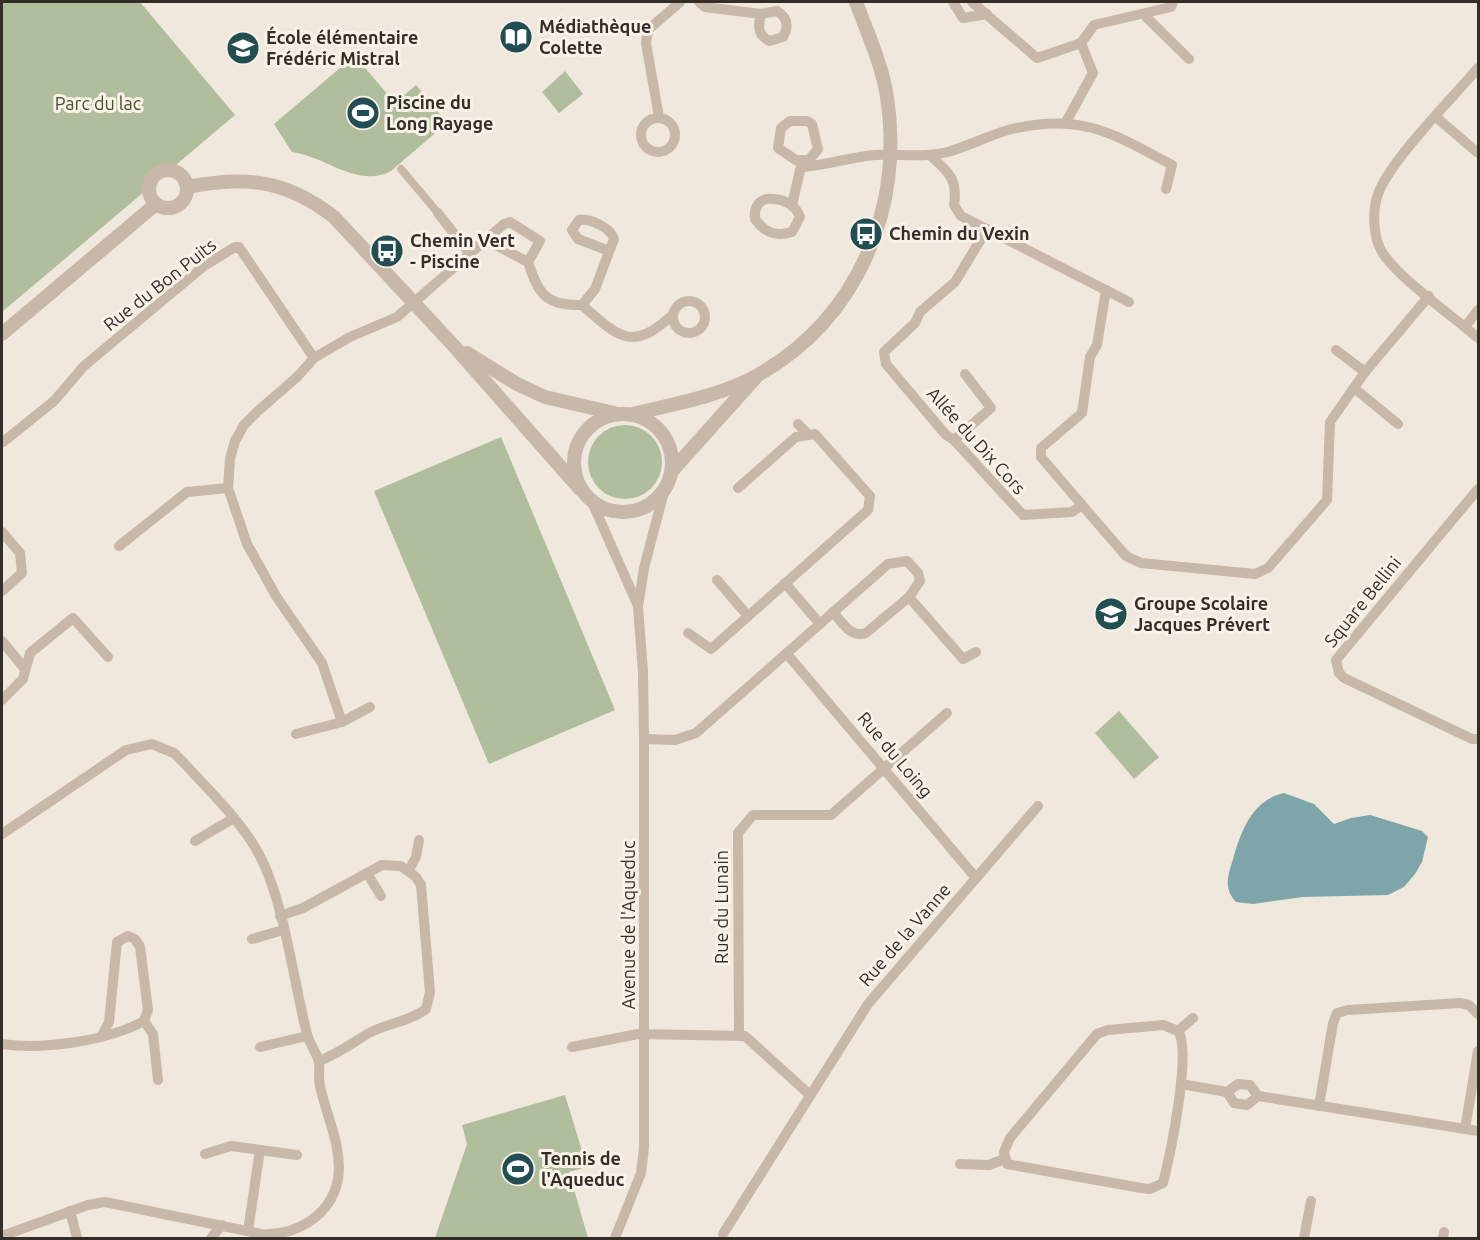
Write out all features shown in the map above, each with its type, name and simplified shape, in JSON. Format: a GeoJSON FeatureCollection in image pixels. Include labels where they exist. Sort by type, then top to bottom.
{"type":"FeatureCollection","features":[{"type":"Feature","properties":{"kind":"street"},"geometry":{"type":"LineString","coordinates":[[659,117],[646,43],[648,30],[680,2]]}},
{"type":"Feature","properties":{"kind":"street"},"geometry":{"type":"LineString","coordinates":[[699,2],[705,8],[761,14]]}},
{"type":"Feature","properties":{"kind":"street"},"geometry":{"type":"LineString","coordinates":[[580,489],[575,477],[573,459],[580,437],[589,426],[603,417],[633,414],[723,390],[758,375],[809,339],[853,285],[882,218],[892,156],[887,94],[856,2]]}},
{"type":"Feature","properties":{"kind":"street"},"geometry":{"type":"LineString","coordinates":[[953,2],[963,18],[987,14]]}},
{"type":"Feature","properties":{"kind":"street"},"geometry":{"type":"LineString","coordinates":[[972,2],[1037,58],[1081,43],[1094,26],[1171,7],[1173,2]]}},
{"type":"Feature","properties":{"kind":"street"},"geometry":{"type":"LineString","coordinates":[[1143,14],[1190,60]]}},
{"type":"Feature","properties":{"kind":"street"},"geometry":{"type":"LineString","coordinates":[[1066,122],[1093,73],[1081,43]]}},
{"type":"Feature","properties":{"kind":"street"},"geometry":{"type":"LineString","coordinates":[[1479,68],[1387,177],[1378,194],[1374,214],[1376,236],[1381,251],[1393,267],[1479,338]]}},
{"type":"Feature","properties":{"kind":"street"},"geometry":{"type":"LineString","coordinates":[[1436,117],[1479,153]]}},
{"type":"Feature","properties":{"kind":"street"},"geometry":{"type":"LineString","coordinates":[[792,205],[802,164],[874,155],[930,155],[1006,131],[1066,122],[1115,135],[1172,165],[1166,189]]}},
{"type":"Feature","properties":{"kind":"street"},"geometry":{"type":"LineString","coordinates":[[930,155],[952,176],[956,190],[954,205],[961,216],[1129,302]]}},
{"type":"Feature","properties":{"kind":"street"},"geometry":{"type":"LineString","coordinates":[[401,169],[470,254]]}},
{"type":"Feature","properties":{"kind":"street"},"geometry":{"type":"LineString","coordinates":[[174,171],[183,177],[187,186],[184,199],[174,207],[161,207],[156,204],[148,188],[157,173],[174,171]]}},
{"type":"Feature","properties":{"kind":"street"},"geometry":{"type":"LineString","coordinates":[[187,186],[251,180],[267,183],[302,195],[334,217],[453,345],[592,502],[605,509],[627,512],[643,508],[657,499],[672,472],[758,375]]}},
{"type":"Feature","properties":{"kind":"street"},"geometry":{"type":"LineString","coordinates":[[2,334],[156,204]]}},
{"type":"Feature","properties":{"kind":"street"},"geometry":{"type":"LineString","coordinates":[[342,722],[322,663],[258,565],[247,544],[228,488],[230,459],[244,425],[297,377],[314,358],[330,347],[397,317],[504,224],[510,222],[540,241],[528,262]]}},
{"type":"Feature","properties":{"kind":"street","name":"Allée du Dix Cors"},"geometry":{"type":"LineString","coordinates":[[987,229],[955,282],[920,312],[915,323],[884,352],[886,364],[946,435],[954,440],[1023,515],[1072,512],[1082,505],[1041,457],[1041,448],[1082,413],[1090,357],[1097,345],[1106,290]]}},
{"type":"Feature","properties":{"kind":"street"},"geometry":{"type":"LineString","coordinates":[[486,240],[528,262],[536,288],[546,298],[568,305],[582,305],[618,336],[632,339],[647,335],[672,315]]}},
{"type":"Feature","properties":{"kind":"street","name":"Rue du Bon Puits"},"geometry":{"type":"LineString","coordinates":[[2,442],[54,401],[84,366],[204,266],[235,247],[239,247],[314,358]]}},
{"type":"Feature","properties":{"kind":"street"},"geometry":{"type":"LineString","coordinates":[[582,305],[595,289],[606,267],[609,251]]}},
{"type":"Feature","properties":{"kind":"street"},"geometry":{"type":"LineString","coordinates":[[1082,505],[1132,560],[1255,574],[1268,568],[1328,500],[1330,422],[1365,372],[1429,296]]}},
{"type":"Feature","properties":{"kind":"street"},"geometry":{"type":"LineString","coordinates":[[1465,327],[1479,310]]}},
{"type":"Feature","properties":{"kind":"street"},"geometry":{"type":"LineString","coordinates":[[453,345],[517,384],[545,396],[616,414]]}},
{"type":"Feature","properties":{"kind":"street"},"geometry":{"type":"LineString","coordinates":[[1336,350],[1365,372]]}},
{"type":"Feature","properties":{"kind":"street"},"geometry":{"type":"LineString","coordinates":[[954,440],[992,408],[965,374]]}},
{"type":"Feature","properties":{"kind":"street"},"geometry":{"type":"LineString","coordinates":[[1354,388],[1398,424]]}},
{"type":"Feature","properties":{"kind":"street"},"geometry":{"type":"LineString","coordinates":[[633,414],[649,421],[664,435],[671,453],[672,472]]}},
{"type":"Feature","properties":{"kind":"street"},"geometry":{"type":"LineString","coordinates":[[798,424],[809,435]]}},
{"type":"Feature","properties":{"kind":"street"},"geometry":{"type":"LineString","coordinates":[[688,633],[711,649],[868,510],[870,496],[815,434],[796,437],[738,488]]}},
{"type":"Feature","properties":{"kind":"street"},"geometry":{"type":"LineString","coordinates":[[119,546],[186,492],[228,488]]}},
{"type":"Feature","properties":{"kind":"street","name":"Avenue de l'Aqueduc"},"geometry":{"type":"LineString","coordinates":[[615,1239],[634,1192],[643,1156],[644,739],[643,672],[638,607],[645,568],[665,488]]}},
{"type":"Feature","properties":{"kind":"street","name":"Square Bellini"},"geometry":{"type":"LineString","coordinates":[[1479,489],[1336,660],[1339,673],[1344,678],[1472,739],[1479,739]]}},
{"type":"Feature","properties":{"kind":"street","name":"Avenue de l'Aqueduc"},"geometry":{"type":"LineString","coordinates":[[592,502],[638,607]]}},
{"type":"Feature","properties":{"kind":"street"},"geometry":{"type":"LineString","coordinates":[[2,532],[20,553],[22,573],[2,591]]}},
{"type":"Feature","properties":{"kind":"street"},"geometry":{"type":"LineString","coordinates":[[644,739],[675,740],[691,736],[787,654],[833,612],[888,564],[907,561],[918,573],[920,581],[909,597],[866,633],[858,635],[851,633],[833,612]]}},
{"type":"Feature","properties":{"kind":"street"},"geometry":{"type":"LineString","coordinates":[[717,580],[748,616]]}},
{"type":"Feature","properties":{"kind":"street"},"geometry":{"type":"LineString","coordinates":[[785,583],[820,624]]}},
{"type":"Feature","properties":{"kind":"street"},"geometry":{"type":"LineString","coordinates":[[909,597],[963,659],[976,652]]}},
{"type":"Feature","properties":{"kind":"street"},"geometry":{"type":"LineString","coordinates":[[2,700],[23,679],[30,653],[73,618],[108,657]]}},
{"type":"Feature","properties":{"kind":"street"},"geometry":{"type":"LineString","coordinates":[[2,641],[25,669]]}},
{"type":"Feature","properties":{"kind":"street","name":"Rue du Loing"},"geometry":{"type":"LineString","coordinates":[[787,654],[976,878]]}},
{"type":"Feature","properties":{"kind":"street"},"geometry":{"type":"LineString","coordinates":[[296,734],[342,722],[370,707]]}},
{"type":"Feature","properties":{"kind":"street","name":"Rue du Lunain"},"geometry":{"type":"LineString","coordinates":[[739,1035],[738,833],[753,815],[831,815],[947,713]]}},
{"type":"Feature","properties":{"kind":"street"},"geometry":{"type":"LineString","coordinates":[[2,834],[126,750],[152,744],[174,753],[234,818],[248,836],[264,864],[280,916],[307,1036],[319,1061],[320,1085],[338,1166],[335,1189],[321,1212],[303,1227],[282,1234],[248,1231],[105,1202],[70,1211],[2,1236]]}},
{"type":"Feature","properties":{"kind":"street","name":"Rue de la Vanne"},"geometry":{"type":"LineString","coordinates":[[723,1234],[868,1004],[1038,806]]}},
{"type":"Feature","properties":{"kind":"street"},"geometry":{"type":"LineString","coordinates":[[195,841],[234,818]]}},
{"type":"Feature","properties":{"kind":"street"},"geometry":{"type":"LineString","coordinates":[[409,870],[416,857],[419,840]]}},
{"type":"Feature","properties":{"kind":"street"},"geometry":{"type":"LineString","coordinates":[[280,916],[303,908],[382,865],[392,864],[409,870],[416,877],[423,895],[430,992],[426,1009],[411,1018],[369,1033],[338,1054],[319,1061]]}},
{"type":"Feature","properties":{"kind":"street"},"geometry":{"type":"LineString","coordinates":[[367,873],[381,896]]}},
{"type":"Feature","properties":{"kind":"street"},"geometry":{"type":"LineString","coordinates":[[252,939],[283,930]]}},
{"type":"Feature","properties":{"kind":"street"},"geometry":{"type":"LineString","coordinates":[[102,1035],[109,1022],[117,942],[128,936],[135,939],[140,947],[148,1010],[144,1022]]}},
{"type":"Feature","properties":{"kind":"street"},"geometry":{"type":"LineString","coordinates":[[1319,1106],[1332,1023],[1337,1014],[1348,1010],[1460,1004],[1469,1005],[1479,1014]]}},
{"type":"Feature","properties":{"kind":"street"},"geometry":{"type":"LineString","coordinates":[[1178,1031],[1193,1018]]}},
{"type":"Feature","properties":{"kind":"street"},"geometry":{"type":"LineString","coordinates":[[2,1044],[54,1044],[102,1035],[144,1022]]}},
{"type":"Feature","properties":{"kind":"street"},"geometry":{"type":"LineString","coordinates":[[144,1022],[153,1034],[158,1080]]}},
{"type":"Feature","properties":{"kind":"street"},"geometry":{"type":"LineString","coordinates":[[1163,1025],[1178,1031],[1185,1046],[1181,1084],[1165,1176],[1163,1183],[1158,1187],[1141,1188],[1012,1167],[1004,1159],[1005,1144],[1097,1034],[1108,1030],[1163,1025]]}},
{"type":"Feature","properties":{"kind":"street"},"geometry":{"type":"LineString","coordinates":[[572,1047],[645,1033],[745,1036],[810,1095]]}},
{"type":"Feature","properties":{"kind":"street"},"geometry":{"type":"LineString","coordinates":[[260,1047],[307,1036]]}},
{"type":"Feature","properties":{"kind":"street"},"geometry":{"type":"LineString","coordinates":[[1465,1129],[1479,1051]]}},
{"type":"Feature","properties":{"kind":"street"},"geometry":{"type":"LineString","coordinates":[[1181,1084],[1227,1092],[1238,1084],[1250,1085],[1258,1096],[1479,1131]]}},
{"type":"Feature","properties":{"kind":"street"},"geometry":{"type":"LineString","coordinates":[[1227,1092],[1234,1103],[1247,1105],[1258,1096]]}},
{"type":"Feature","properties":{"kind":"street"},"geometry":{"type":"LineString","coordinates":[[206,1154],[231,1146],[297,1155]]}},
{"type":"Feature","properties":{"kind":"street"},"geometry":{"type":"LineString","coordinates":[[248,1231],[260,1150]]}},
{"type":"Feature","properties":{"kind":"street"},"geometry":{"type":"LineString","coordinates":[[960,1164],[989,1165],[1004,1159]]}},
{"type":"Feature","properties":{"kind":"street"},"geometry":{"type":"LineString","coordinates":[[1304,1239],[1311,1201]]}},
{"type":"Feature","properties":{"kind":"street"},"geometry":{"type":"LineString","coordinates":[[70,1211],[77,1239]]}},
{"type":"Feature","properties":{"kind":"street"},"geometry":{"type":"LineString","coordinates":[[211,1239],[222,1226]]}},
{"type":"Feature","properties":{"kind":"green space","name":"Parc du lac"},"geometry":{"type":"Polygon","coordinates":[[[2,2],[140,2],[235,115],[2,312],[2,2]]]}},
{"type":"Feature","properties":{"kind":"green space","name":"Piscine du Long Rayage"},"geometry":{"type":"Polygon","coordinates":[[[347,62],[366,69],[395,103],[416,85],[447,123],[391,171],[379,176],[354,174],[292,152],[274,124],[347,62]]]}},
{"type":"Feature","properties":{"kind":"green space"},"geometry":{"type":"Polygon","coordinates":[[[565,71],[583,94],[559,113],[542,92],[565,71]]]}},
{"type":"Feature","properties":{"kind":"green space"},"geometry":{"type":"Polygon","coordinates":[[[625,425],[639,428],[651,436],[659,448],[662,462],[659,476],[651,488],[639,496],[625,499],[611,496],[599,488],[591,476],[588,462],[591,448],[599,436],[611,428],[625,425]]]}},
{"type":"Feature","properties":{"kind":"green space"},"geometry":{"type":"Polygon","coordinates":[[[501,437],[615,710],[489,764],[374,491],[501,437]]]}},
{"type":"Feature","properties":{"kind":"green space"},"geometry":{"type":"Polygon","coordinates":[[[1119,711],[1159,757],[1134,779],[1095,733],[1119,711]]]}},
{"type":"Feature","properties":{"kind":"green space","name":"Tennis de l'Aqueduc"},"geometry":{"type":"Polygon","coordinates":[[[565,1095],[587,1167],[569,1172],[588,1238],[435,1238],[467,1144],[462,1125],[565,1095]]]}},
{"type":"Feature","properties":{"kind":"water"},"geometry":{"type":"Polygon","coordinates":[[[1284,793],[1314,804],[1334,824],[1370,815],[1422,831],[1428,837],[1422,862],[1404,887],[1388,895],[1303,897],[1253,904],[1236,902],[1229,892],[1228,876],[1244,828],[1264,802],[1284,793]]]}},
{"type":"Feature","properties":{"kind":"place","name":"Médiathèque Colette"},"geometry":{"type":"Point","coordinates":[516,37]}},
{"type":"Feature","properties":{"kind":"place","name":"École élémentaire Frédéric Mistral"},"geometry":{"type":"Point","coordinates":[243,48]}},
{"type":"Feature","properties":{"kind":"place","name":"Piscine du Long Rayage"},"geometry":{"type":"Point","coordinates":[363,113]}},
{"type":"Feature","properties":{"kind":"place","name":"Chemin du Vexin"},"geometry":{"type":"Point","coordinates":[866,234]}},
{"type":"Feature","properties":{"kind":"place","name":"Chemin Vert - Piscine"},"geometry":{"type":"Point","coordinates":[387,251]}},
{"type":"Feature","properties":{"kind":"place","name":"Groupe Scolaire Jacques Prévert"},"geometry":{"type":"Point","coordinates":[1111,614]}},
{"type":"Feature","properties":{"kind":"place","name":"Tennis de l'Aqueduc"},"geometry":{"type":"Point","coordinates":[518,1169]}}]}
